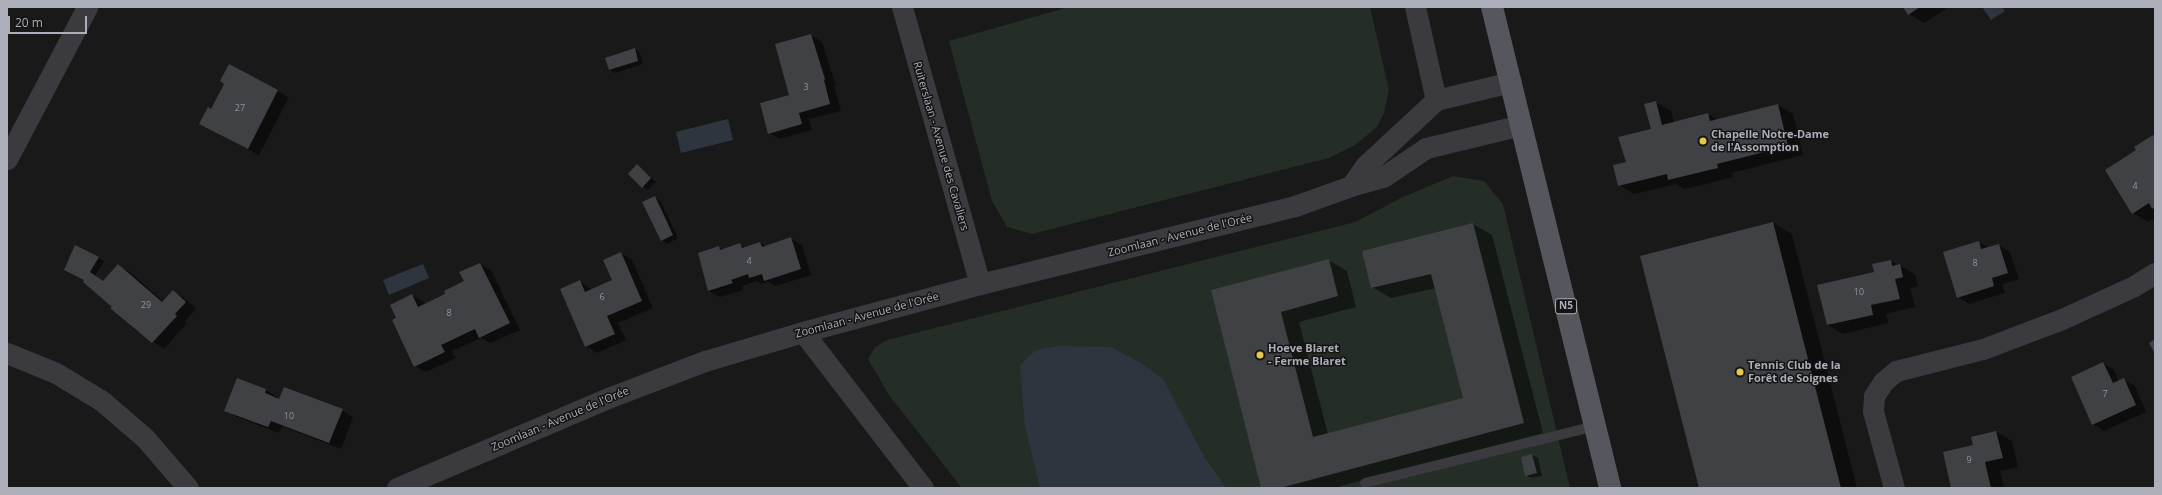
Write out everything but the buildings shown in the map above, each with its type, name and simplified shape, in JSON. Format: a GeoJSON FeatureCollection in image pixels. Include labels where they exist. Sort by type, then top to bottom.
{"type":"FeatureCollection","features":[{"type":"Feature","properties":{"kind":"main road","name":"N5"},"geometry":{"type":"LineString","coordinates":[[1492,7],[1610,488]]}},
{"type":"Feature","properties":{"kind":"street"},"geometry":{"type":"LineString","coordinates":[[7,159],[87,7]]}},
{"type":"Feature","properties":{"kind":"street","name":"Ruiterslaan - Avenue des Cavaliers"},"geometry":{"type":"LineString","coordinates":[[902,7],[980,284]]}},
{"type":"Feature","properties":{"kind":"street"},"geometry":{"type":"LineString","coordinates":[[1415,7],[1436,100]]}},
{"type":"Feature","properties":{"kind":"street"},"geometry":{"type":"LineString","coordinates":[[1351,186],[1365,166],[1436,100],[1511,82]]}},
{"type":"Feature","properties":{"kind":"street","name":"Zoomlaan - Avenue de l'Orée"},"geometry":{"type":"LineString","coordinates":[[397,488],[608,398],[705,361],[803,332],[980,284],[1295,206],[1351,186],[1383,177],[1426,148],[1456,139],[1521,124]]}},
{"type":"Feature","properties":{"kind":"street"},"geometry":{"type":"LineString","coordinates":[[1894,488],[1873,411],[1874,396],[1883,382],[1896,371],[1983,349],[2062,319],[2134,286],[2155,273]]}},
{"type":"Feature","properties":{"kind":"street"},"geometry":{"type":"LineString","coordinates":[[803,332],[922,488]]}},
{"type":"Feature","properties":{"kind":"street"},"geometry":{"type":"LineString","coordinates":[[7,353],[56,373],[102,401],[145,438],[188,488]]}},
{"type":"Feature","properties":{"kind":"lane"},"geometry":{"type":"LineString","coordinates":[[1365,483],[1595,426]]}},
{"type":"Feature","properties":{"kind":"shaded area"},"geometry":{"type":"Polygon","coordinates":[[[1069,7],[1370,7],[1389,90],[1384,113],[1377,127],[1355,145],[1329,158],[1032,234],[1007,227],[992,201],[949,41],[1069,7]]]}},
{"type":"Feature","properties":{"kind":"shaded area"},"geometry":{"type":"Polygon","coordinates":[[[1982,7],[2002,7],[2005,11],[1991,20],[1982,7]]]}},
{"type":"Feature","properties":{"kind":"shaded area"},"geometry":{"type":"Polygon","coordinates":[[[728,119],[733,140],[681,153],[676,132],[728,119]]]}},
{"type":"Feature","properties":{"kind":"shaded area"},"geometry":{"type":"Polygon","coordinates":[[[1453,176],[1484,181],[1503,204],[1570,488],[962,488],[889,395],[868,359],[875,347],[887,340],[1355,222],[1401,198],[1453,176]]]}},
{"type":"Feature","properties":{"kind":"shaded area"},"geometry":{"type":"Polygon","coordinates":[[[423,264],[429,278],[389,295],[383,280],[423,264]]]}},
{"type":"Feature","properties":{"kind":"shaded area"},"geometry":{"type":"Polygon","coordinates":[[[1058,346],[1111,347],[1141,363],[1163,379],[1205,458],[1226,488],[1040,488],[1025,426],[1020,365],[1036,350],[1058,346]]]}},
{"type":"Feature","properties":{"kind":"place","name":"Chapelle Notre-Dame de l'Assomption"},"geometry":{"type":"Point","coordinates":[1703,141]}},
{"type":"Feature","properties":{"kind":"place","name":"Hoeve Blaret - Ferme Blaret"},"geometry":{"type":"Point","coordinates":[1260,355]}},
{"type":"Feature","properties":{"kind":"place","name":"Tennis Club de la Forêt de Soignes"},"geometry":{"type":"Point","coordinates":[1740,372]}}]}
